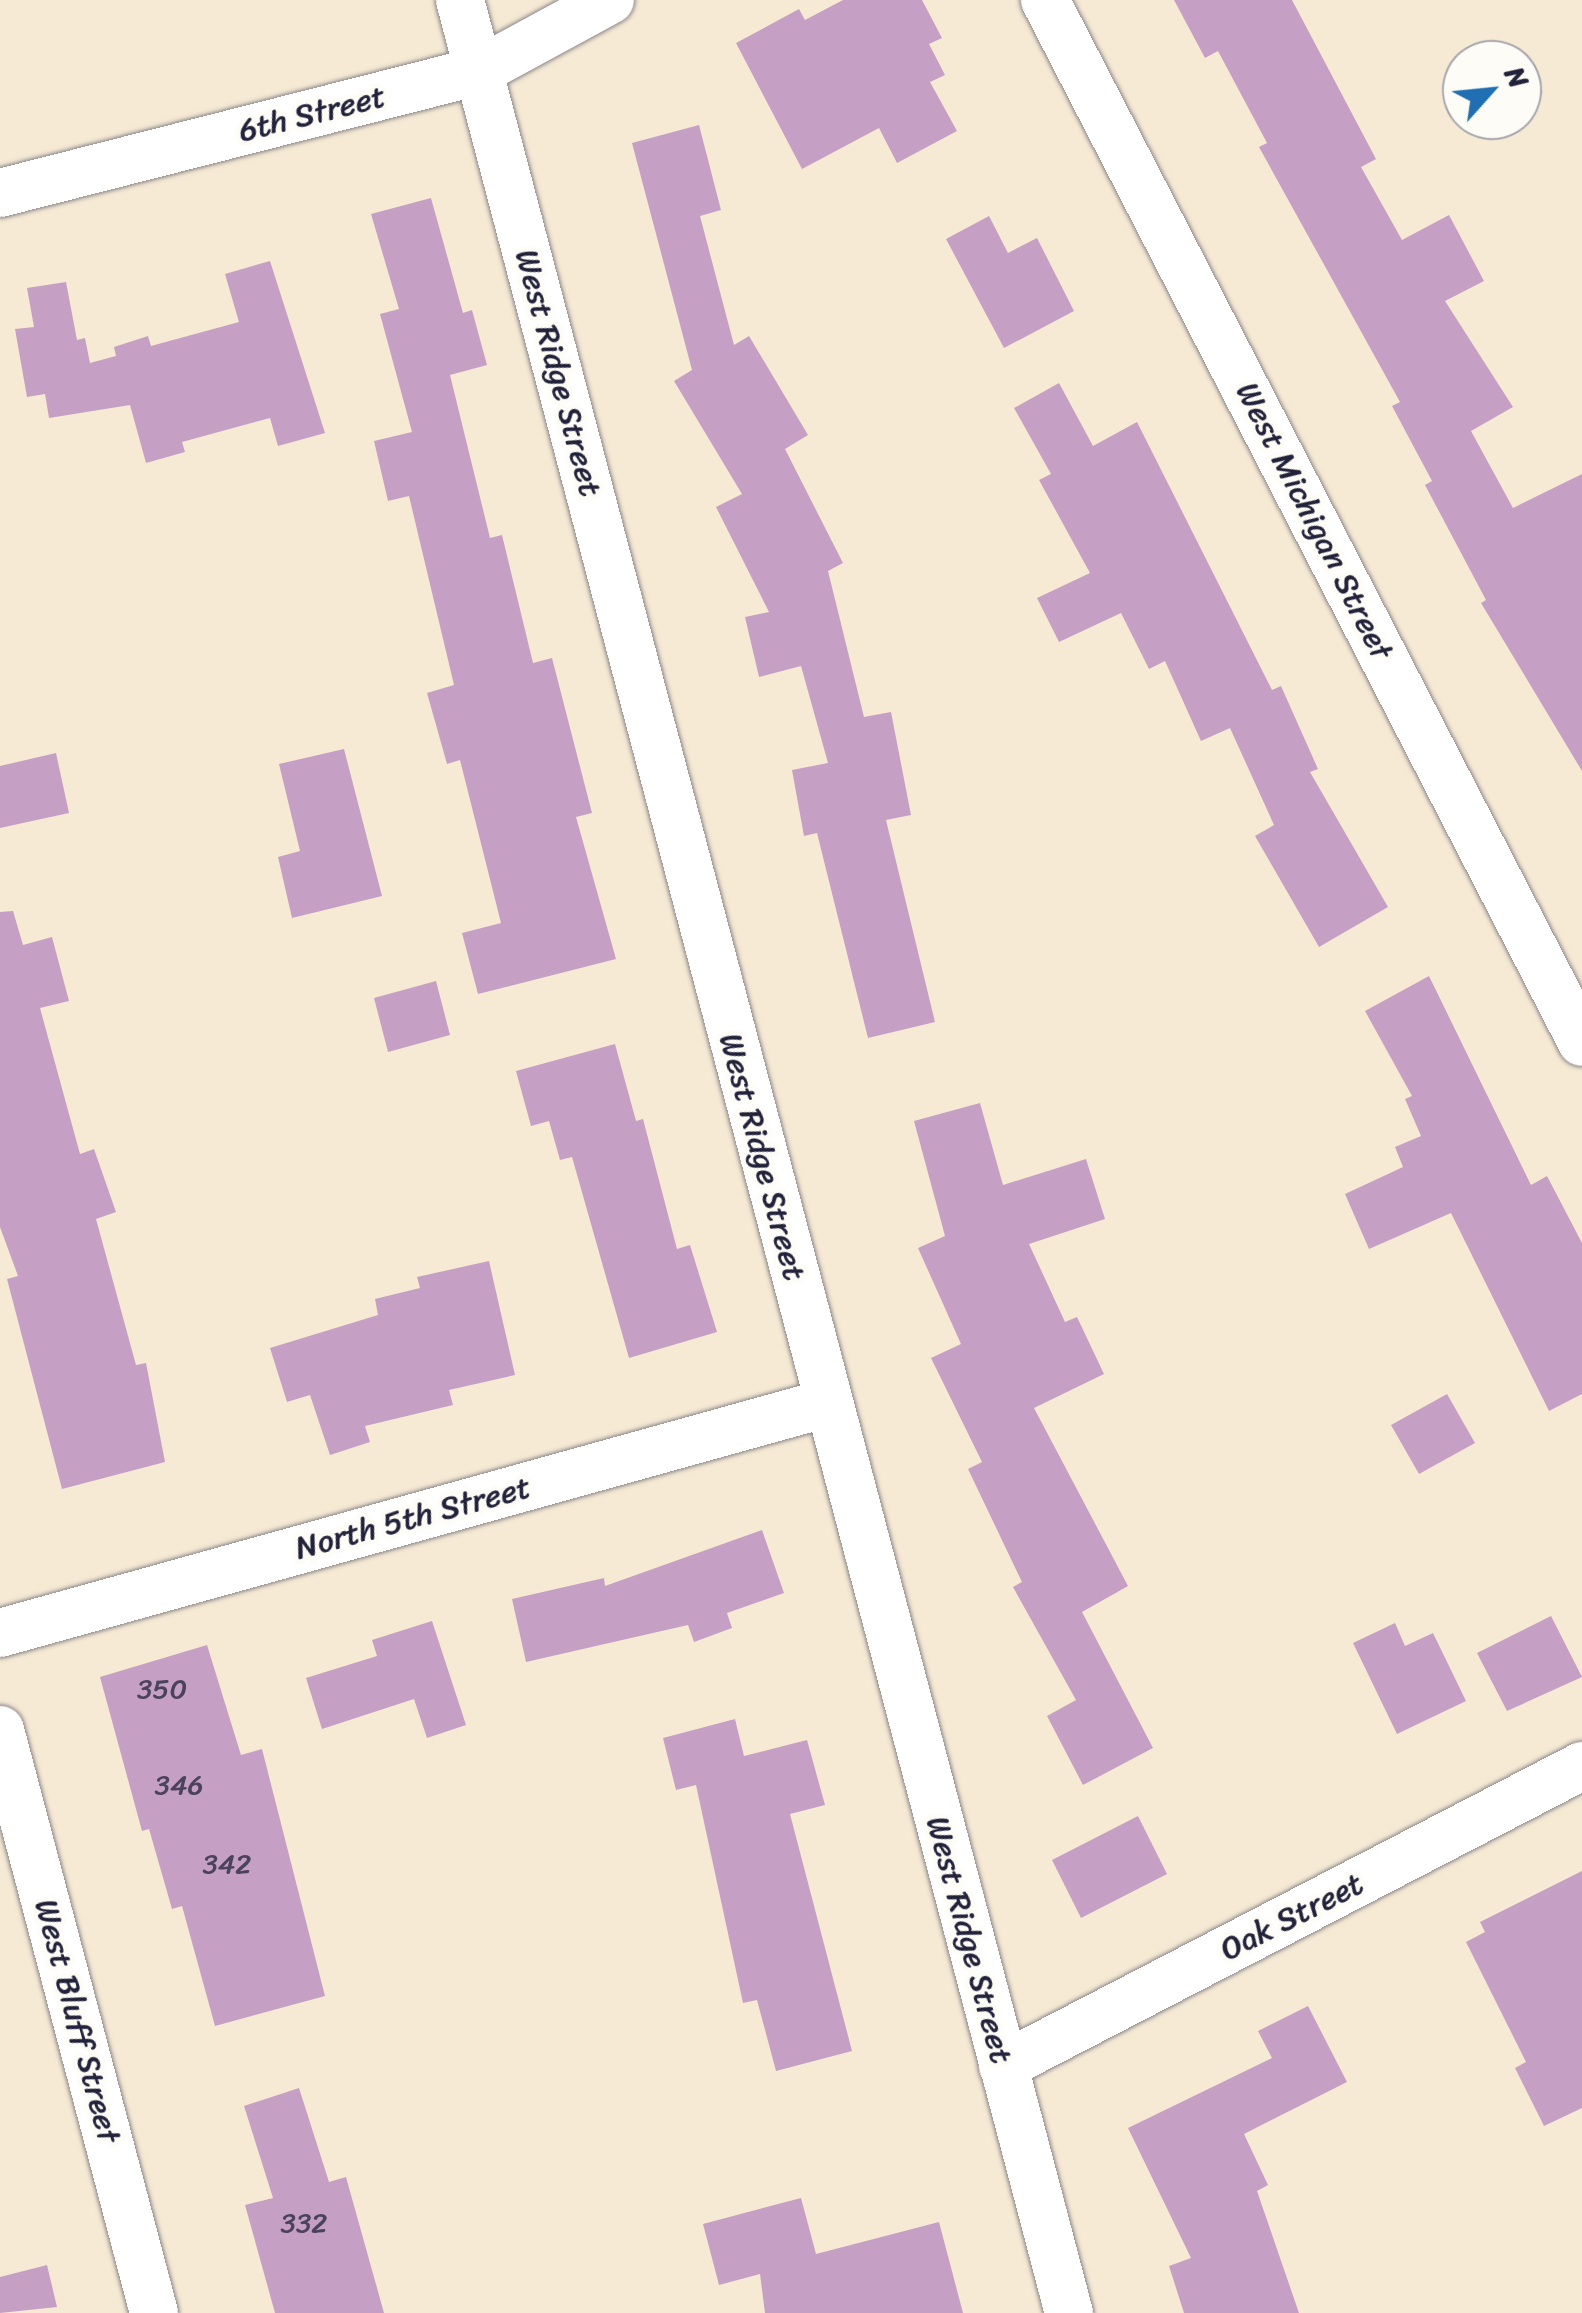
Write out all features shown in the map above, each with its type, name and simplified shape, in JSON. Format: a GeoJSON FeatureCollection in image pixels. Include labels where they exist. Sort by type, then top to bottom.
{"type":"FeatureCollection","features":[{"type":"Feature","properties":{"kind":"street","name":"West Ridge Street"},"geometry":{"type":"LineString","coordinates":[[460,0],[1068,2313]]}},
{"type":"Feature","properties":{"kind":"street","name":"6th Street"},"geometry":{"type":"LineString","coordinates":[[0,193],[478,71],[610,0]]}},
{"type":"Feature","properties":{"kind":"street","name":"West Michigan Street"},"geometry":{"type":"LineString","coordinates":[[1045,0],[1582,1042]]}},
{"type":"Feature","properties":{"kind":"street","name":"North 5th Street"},"geometry":{"type":"LineString","coordinates":[[0,1632],[827,1404]]}},
{"type":"Feature","properties":{"kind":"street","name":"West Bluff Street"},"geometry":{"type":"LineString","coordinates":[[0,1730],[154,2313]]}},
{"type":"Feature","properties":{"kind":"street","name":"Oak Street"},"geometry":{"type":"LineString","coordinates":[[1002,2066],[1582,1766]]}},
{"type":"Feature","properties":{"kind":"building"},"geometry":{"type":"Polygon","coordinates":[[[843,0],[922,0],[942,38],[929,44],[945,75],[930,82],[957,131],[897,163],[879,128],[802,169],[736,43],[799,9],[805,20],[843,0]]]}},
{"type":"Feature","properties":{"kind":"building"},"geometry":{"type":"Polygon","coordinates":[[[1174,0],[1292,0],[1376,159],[1361,167],[1402,240],[1449,215],[1484,281],[1445,301],[1513,407],[1471,431],[1513,508],[1582,474],[1582,771],[1481,603],[1486,600],[1425,485],[1432,481],[1392,406],[1400,402],[1259,147],[1267,143],[1218,51],[1205,58],[1174,0]]]}},
{"type":"Feature","properties":{"kind":"building"},"geometry":{"type":"Polygon","coordinates":[[[699,125],[721,210],[700,216],[734,345],[749,336],[808,435],[785,449],[843,563],[828,571],[864,717],[891,712],[911,815],[886,820],[935,1022],[868,1038],[817,833],[804,836],[792,770],[828,763],[801,666],[759,677],[745,617],[769,612],[716,507],[742,494],[674,381],[692,370],[632,143],[699,125]]]}},
{"type":"Feature","properties":{"kind":"building"},"geometry":{"type":"Polygon","coordinates":[[[431,198],[463,313],[472,310],[487,365],[450,375],[490,538],[502,535],[533,663],[552,658],[592,813],[576,817],[616,959],[478,994],[462,933],[501,923],[460,760],[447,764],[427,693],[454,685],[409,496],[388,501],[374,441],[412,432],[380,314],[399,309],[371,214],[431,198]]]}},
{"type":"Feature","properties":{"kind":"building"},"geometry":{"type":"Polygon","coordinates":[[[989,216],[1008,253],[1037,238],[1074,311],[1004,348],[946,239],[989,216]]]}},
{"type":"Feature","properties":{"kind":"building"},"geometry":{"type":"Polygon","coordinates":[[[270,261],[325,433],[278,446],[270,418],[182,442],[185,452],[146,463],[130,405],[49,418],[45,394],[27,397],[15,329],[34,327],[27,288],[66,282],[77,340],[85,338],[90,363],[116,356],[114,347],[148,336],[151,346],[239,322],[225,274],[270,261]]]}},
{"type":"Feature","properties":{"kind":"building"},"geometry":{"type":"Polygon","coordinates":[[[1059,383],[1093,446],[1137,422],[1272,690],[1281,686],[1318,769],[1310,772],[1388,907],[1319,947],[1255,836],[1274,825],[1230,728],[1201,741],[1165,661],[1149,669],[1121,613],[1059,642],[1037,598],[1090,573],[1039,480],[1051,474],[1014,408],[1059,383]]]}},
{"type":"Feature","properties":{"kind":"building"},"geometry":{"type":"Polygon","coordinates":[[[344,749],[382,896],[292,918],[278,857],[300,851],[279,764],[344,749]]]}},
{"type":"Feature","properties":{"kind":"building"},"geometry":{"type":"Polygon","coordinates":[[[56,753],[69,813],[0,828],[0,766],[56,753]]]}},
{"type":"Feature","properties":{"kind":"building"},"geometry":{"type":"Polygon","coordinates":[[[13,911],[23,945],[52,937],[69,1001],[40,1008],[80,1154],[94,1149],[116,1212],[96,1219],[136,1365],[146,1363],[165,1462],[62,1489],[7,1279],[18,1276],[0,1227],[0,912],[13,911]]]}},
{"type":"Feature","properties":{"kind":"building"},"geometry":{"type":"Polygon","coordinates":[[[1429,976],[1531,1185],[1547,1176],[1582,1243],[1582,1394],[1549,1411],[1451,1213],[1369,1249],[1345,1194],[1403,1167],[1395,1147],[1421,1136],[1405,1099],[1412,1096],[1365,1011],[1429,976]]]}},
{"type":"Feature","properties":{"kind":"building"},"geometry":{"type":"Polygon","coordinates":[[[436,981],[450,1035],[388,1052],[374,998],[436,981]]]}},
{"type":"Feature","properties":{"kind":"building"},"geometry":{"type":"Polygon","coordinates":[[[615,1044],[636,1121],[643,1119],[677,1249],[690,1245],[717,1332],[629,1358],[572,1157],[560,1160],[549,1121],[531,1126],[516,1071],[615,1044]]]}},
{"type":"Feature","properties":{"kind":"building"},"geometry":{"type":"Polygon","coordinates":[[[980,1103],[1003,1185],[1086,1159],[1105,1219],[1029,1244],[1065,1322],[1077,1317],[1104,1374],[1034,1408],[1128,1586],[1082,1612],[1153,1748],[1083,1785],[1047,1716],[1076,1700],[1013,1587],[1022,1582],[968,1469],[982,1462],[931,1358],[961,1344],[918,1248],[945,1236],[914,1121],[980,1103]]]}},
{"type":"Feature","properties":{"kind":"building"},"geometry":{"type":"Polygon","coordinates":[[[489,1261],[515,1375],[449,1390],[453,1405],[365,1426],[370,1442],[330,1455],[310,1395],[287,1402],[270,1348],[378,1315],[375,1299],[420,1288],[417,1277],[489,1261]]]}},
{"type":"Feature","properties":{"kind":"building"},"geometry":{"type":"Polygon","coordinates":[[[1447,1394],[1475,1443],[1419,1474],[1391,1425],[1447,1394]]]}},
{"type":"Feature","properties":{"kind":"building"},"geometry":{"type":"Polygon","coordinates":[[[762,1530],[784,1593],[727,1613],[732,1628],[694,1642],[688,1625],[526,1662],[512,1599],[604,1578],[605,1586],[762,1530]]]}},
{"type":"Feature","properties":{"kind":"building"},"geometry":{"type":"Polygon","coordinates":[[[1551,1616],[1582,1677],[1507,1711],[1477,1653],[1551,1616]]]}},
{"type":"Feature","properties":{"kind":"building"},"geometry":{"type":"Polygon","coordinates":[[[432,1621],[466,1725],[427,1738],[414,1699],[322,1729],[306,1678],[377,1656],[372,1640],[432,1621]]]}},
{"type":"Feature","properties":{"kind":"building"},"geometry":{"type":"Polygon","coordinates":[[[1395,1623],[1405,1646],[1433,1633],[1466,1701],[1397,1734],[1353,1643],[1395,1623]]]}},
{"type":"Feature","properties":{"kind":"building"},"geometry":{"type":"Polygon","coordinates":[[[207,1645],[241,1755],[262,1749],[325,1996],[215,2026],[182,1906],[172,1909],[149,1829],[142,1831],[100,1677],[207,1645]]]}},
{"type":"Feature","properties":{"kind":"building"},"geometry":{"type":"Polygon","coordinates":[[[735,1719],[744,1756],[807,1740],[825,1805],[790,1814],[852,2051],[776,2071],[757,2000],[743,2003],[696,1785],[676,1790],[663,1738],[735,1719]]]}},
{"type":"Feature","properties":{"kind":"building"},"geometry":{"type":"Polygon","coordinates":[[[1138,1816],[1167,1874],[1081,1918],[1052,1860],[1138,1816]]]}},
{"type":"Feature","properties":{"kind":"building"},"geometry":{"type":"Polygon","coordinates":[[[1582,1871],[1582,2108],[1544,2126],[1515,2068],[1526,2062],[1466,1942],[1485,1932],[1480,1922],[1582,1871]]]}},
{"type":"Feature","properties":{"kind":"building"},"geometry":{"type":"Polygon","coordinates":[[[1308,2006],[1347,2082],[1244,2134],[1268,2185],[1257,2191],[1299,2313],[1184,2313],[1169,2266],[1191,2258],[1128,2128],[1272,2058],[1258,2031],[1308,2006]]]}},
{"type":"Feature","properties":{"kind":"building"},"geometry":{"type":"Polygon","coordinates":[[[299,2088],[329,2182],[346,2177],[384,2313],[275,2313],[245,2205],[273,2198],[244,2106],[299,2088]]]}},
{"type":"Feature","properties":{"kind":"building"},"geometry":{"type":"Polygon","coordinates":[[[801,2198],[816,2254],[939,2222],[963,2313],[765,2313],[760,2274],[719,2285],[703,2224],[801,2198]]]}},
{"type":"Feature","properties":{"kind":"building"},"geometry":{"type":"Polygon","coordinates":[[[47,2265],[57,2307],[0,2313],[0,2277],[47,2265]]]}}]}
